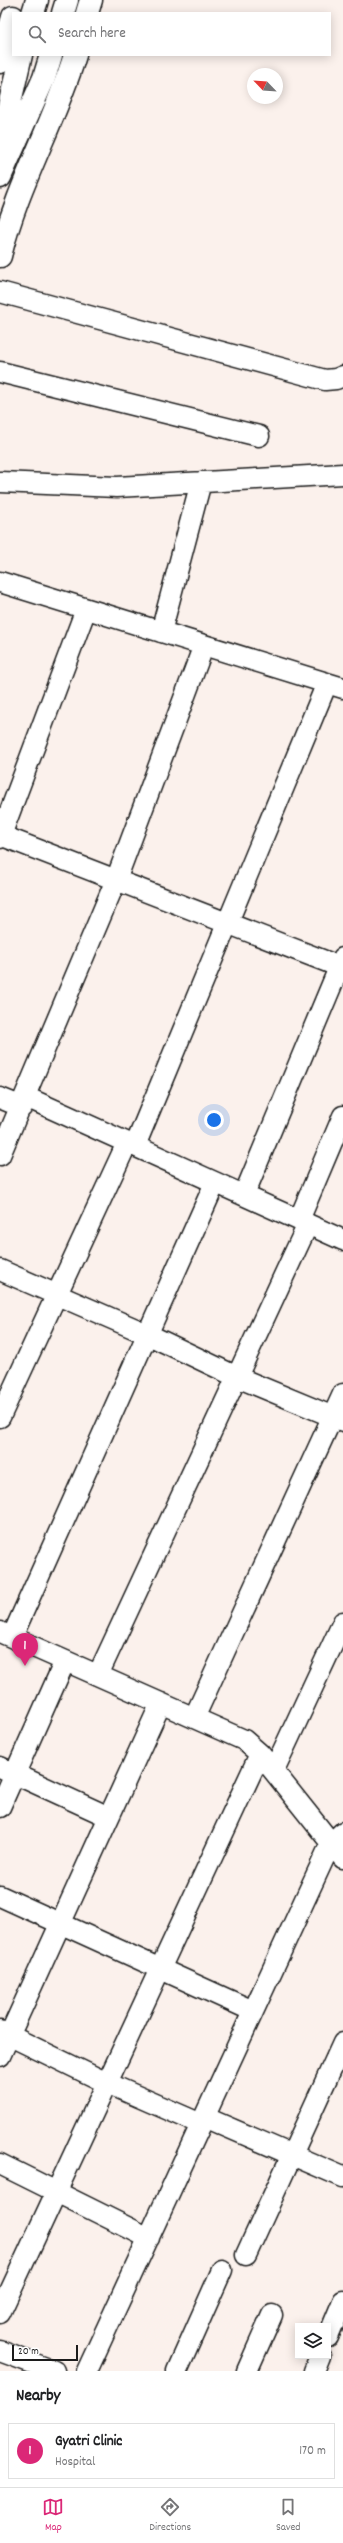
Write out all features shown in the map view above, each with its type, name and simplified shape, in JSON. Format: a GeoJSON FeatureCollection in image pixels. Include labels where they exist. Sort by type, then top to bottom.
{"type":"FeatureCollection","features":[{"type":"Feature","properties":{"kind":"main road"},"geometry":{"type":"LineString","coordinates":[[14,12],[18,0]]}},
{"type":"Feature","properties":{"kind":"main road"},"geometry":{"type":"LineString","coordinates":[[33,12],[37,0]]}},
{"type":"Feature","properties":{"kind":"main road"},"geometry":{"type":"LineString","coordinates":[[63,12],[67,0]]}},
{"type":"Feature","properties":{"kind":"main road"},"geometry":{"type":"LineString","coordinates":[[87,12],[91,0]]}},
{"type":"Feature","properties":{"kind":"main road"},"geometry":{"type":"LineString","coordinates":[[0,62],[12,21]]}},
{"type":"Feature","properties":{"kind":"main road"},"geometry":{"type":"LineString","coordinates":[[0,145],[21,56]]}},
{"type":"Feature","properties":{"kind":"main road"},"geometry":{"type":"LineString","coordinates":[[0,177],[44,78],[51,56]]}},
{"type":"Feature","properties":{"kind":"main road"},"geometry":{"type":"LineString","coordinates":[[0,256],[8,220],[67,80],[75,56]]}},
{"type":"Feature","properties":{"kind":"street"},"geometry":{"type":"LineString","coordinates":[[0,292],[325,380],[336,380],[343,376]]}},
{"type":"Feature","properties":{"kind":"street"},"geometry":{"type":"LineString","coordinates":[[0,372],[259,436]]}},
{"type":"Feature","properties":{"kind":"street"},"geometry":{"type":"LineString","coordinates":[[0,482],[117,487],[343,474]]}},
{"type":"Feature","properties":{"kind":"street"},"geometry":{"type":"LineString","coordinates":[[161,632],[202,482]]}},
{"type":"Feature","properties":{"kind":"street"},"geometry":{"type":"LineString","coordinates":[[0,582],[335,686],[131,1144],[57,1294],[0,1417]]}},
{"type":"Feature","properties":{"kind":"street"},"geometry":{"type":"LineString","coordinates":[[86,609],[0,836],[228,924],[342,965],[244,1195]]}},
{"type":"Feature","properties":{"kind":"street"},"geometry":{"type":"LineString","coordinates":[[0,1155],[24,1102],[116,880],[204,645]]}},
{"type":"Feature","properties":{"kind":"street"},"geometry":{"type":"LineString","coordinates":[[0,1098],[24,1102],[131,1144],[343,1240]]}},
{"type":"Feature","properties":{"kind":"street"},"geometry":{"type":"LineString","coordinates":[[98,1675],[237,1377],[303,1222],[343,1116]]}},
{"type":"Feature","properties":{"kind":"street"},"geometry":{"type":"LineString","coordinates":[[215,1183],[148,1334],[6,1634],[244,1740],[260,1754],[337,1838],[343,1858]]}},
{"type":"Feature","properties":{"kind":"street"},"geometry":{"type":"LineString","coordinates":[[0,1270],[148,1334],[237,1377],[338,1419]]}},
{"type":"Feature","properties":{"kind":"street"},"geometry":{"type":"LineString","coordinates":[[194,1718],[338,1419],[343,1394]]}},
{"type":"Feature","properties":{"kind":"street"},"geometry":{"type":"LineString","coordinates":[[274,1770],[343,1622]]}},
{"type":"Feature","properties":{"kind":"street"},"geometry":{"type":"LineString","coordinates":[[0,1807],[8,1770],[66,1661]]}},
{"type":"Feature","properties":{"kind":"street"},"geometry":{"type":"LineString","coordinates":[[0,2056],[5,2033],[60,1923],[161,1703]]}},
{"type":"Feature","properties":{"kind":"street"},"geometry":{"type":"LineString","coordinates":[[0,2313],[260,1754]]}},
{"type":"Feature","properties":{"kind":"street"},"geometry":{"type":"LineString","coordinates":[[8,1770],[109,1817]]}},
{"type":"Feature","properties":{"kind":"street"},"geometry":{"type":"LineString","coordinates":[[87,2371],[253,2011],[337,1838]]}},
{"type":"Feature","properties":{"kind":"street"},"geometry":{"type":"LineString","coordinates":[[0,1896],[253,2011]]}},
{"type":"Feature","properties":{"kind":"street"},"geometry":{"type":"LineString","coordinates":[[5,2033],[107,2083],[292,2155],[343,2177]]}},
{"type":"Feature","properties":{"kind":"street"},"geometry":{"type":"LineString","coordinates":[[246,2255],[343,2043]]}},
{"type":"Feature","properties":{"kind":"street"},"geometry":{"type":"LineString","coordinates":[[0,2164],[149,2238]]}},
{"type":"Feature","properties":{"kind":"street"},"geometry":{"type":"LineString","coordinates":[[177,2371],[222,2270]]}},
{"type":"Feature","properties":{"kind":"street"},"geometry":{"type":"LineString","coordinates":[[331,2330],[343,2302]]}},
{"type":"Feature","properties":{"kind":"street"},"geometry":{"type":"LineString","coordinates":[[247,2371],[272,2315]]}},
{"type":"Feature","properties":{"kind":"street"},"geometry":{"type":"LineString","coordinates":[[0,2351],[54,2371]]}},
{"type":"Feature","properties":{"kind":"street"},"geometry":{"type":"LineString","coordinates":[[314,2371],[319,2359]]}},
{"type":"Feature","properties":{"kind":"place","name":"Gyatri Clinic"},"geometry":{"type":"Point","coordinates":[25,1666]}}]}
